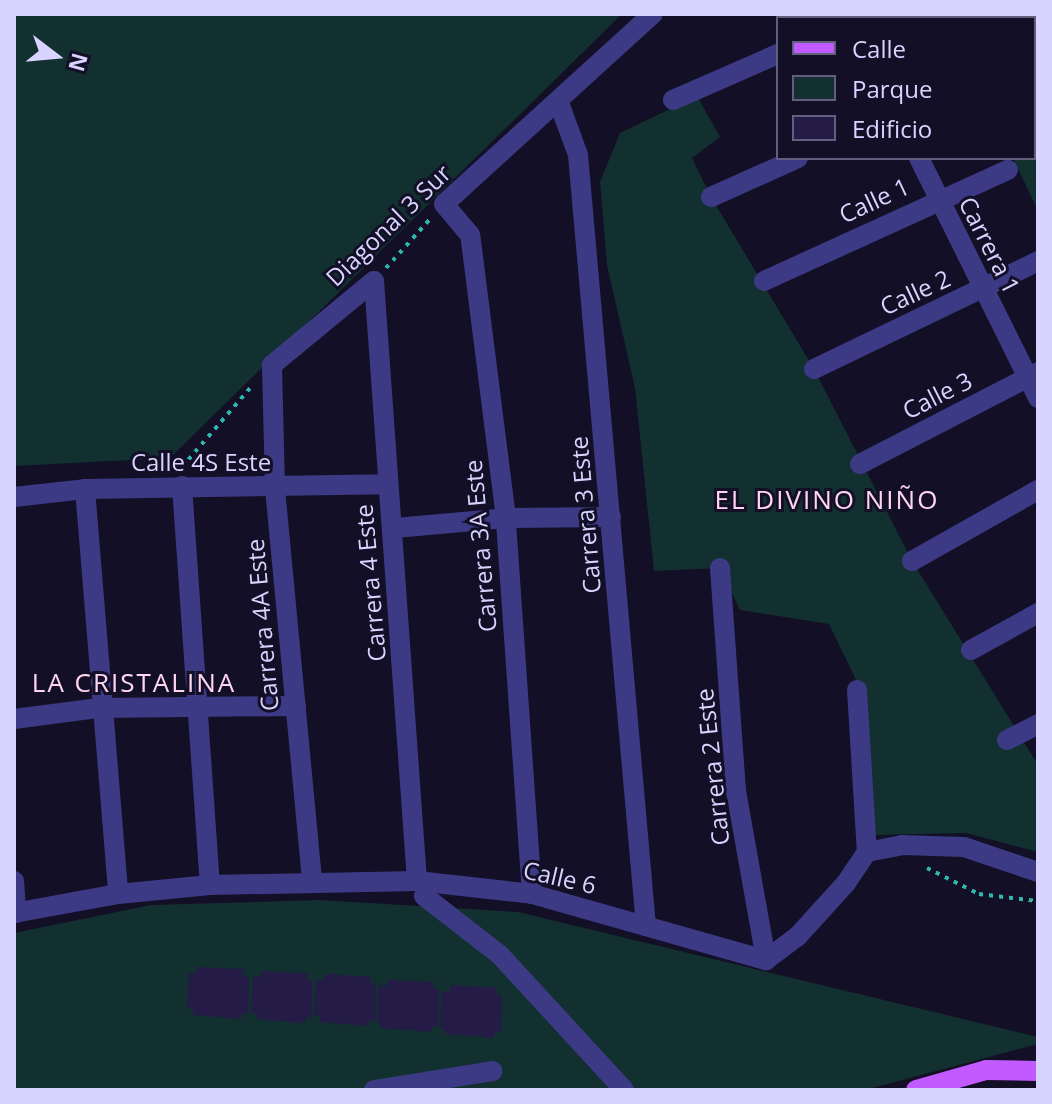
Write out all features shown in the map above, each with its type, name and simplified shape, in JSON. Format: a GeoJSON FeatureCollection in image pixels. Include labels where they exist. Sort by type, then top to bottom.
{"type":"FeatureCollection","features":[{"type":"Feature","properties":{"kind":"main road"},"geometry":{"type":"LineString","coordinates":[[916,1090],[986,1070],[1033,1068]]}},
{"type":"Feature","properties":{"kind":"street","name":"Diagonal 3 Sur"},"geometry":{"type":"LineString","coordinates":[[444,204],[559,103],[653,14]]}},
{"type":"Feature","properties":{"kind":"street"},"geometry":{"type":"LineString","coordinates":[[673,100],[776,55]]}},
{"type":"Feature","properties":{"kind":"street","name":"Carrera 3 Este"},"geometry":{"type":"LineString","coordinates":[[559,103],[578,155],[646,926]]}},
{"type":"Feature","properties":{"kind":"street"},"geometry":{"type":"LineString","coordinates":[[711,197],[794,160]]}},
{"type":"Feature","properties":{"kind":"street","name":"Carrera 1"},"geometry":{"type":"LineString","coordinates":[[920,160],[982,289],[1033,375],[1038,398]]}},
{"type":"Feature","properties":{"kind":"street","name":"Calle 1"},"geometry":{"type":"LineString","coordinates":[[764,281],[938,199],[1008,170]]}},
{"type":"Feature","properties":{"kind":"street","name":"Carrera 3A Este"},"geometry":{"type":"LineString","coordinates":[[444,204],[470,235],[506,518],[532,894]]}},
{"type":"Feature","properties":{"kind":"street","name":"Calle 2"},"geometry":{"type":"LineString","coordinates":[[814,369],[1038,261]]}},
{"type":"Feature","properties":{"kind":"street","name":"Diagonal 3 Sur"},"geometry":{"type":"LineString","coordinates":[[272,365],[374,281]]}},
{"type":"Feature","properties":{"kind":"street","name":"Carrera 4 Este"},"geometry":{"type":"LineString","coordinates":[[374,281],[420,889]]}},
{"type":"Feature","properties":{"kind":"street","name":"Carrera 4A Este"},"geometry":{"type":"LineString","coordinates":[[272,365],[275,488],[312,880]]}},
{"type":"Feature","properties":{"kind":"street","name":"Calle 3"},"geometry":{"type":"LineString","coordinates":[[860,464],[1033,375]]}},
{"type":"Feature","properties":{"kind":"street","name":"Calle 4S Este"},"geometry":{"type":"LineString","coordinates":[[14,497],[85,489],[387,484]]}},
{"type":"Feature","properties":{"kind":"street"},"geometry":{"type":"LineString","coordinates":[[182,486],[210,885]]}},
{"type":"Feature","properties":{"kind":"street"},"geometry":{"type":"LineString","coordinates":[[85,489],[99,708],[118,894]]}},
{"type":"Feature","properties":{"kind":"street"},"geometry":{"type":"LineString","coordinates":[[912,561],[1038,490]]}},
{"type":"Feature","properties":{"kind":"street"},"geometry":{"type":"LineString","coordinates":[[395,528],[506,518],[611,517]]}},
{"type":"Feature","properties":{"kind":"street","name":"Carrera 2 Este"},"geometry":{"type":"LineString","coordinates":[[720,568],[736,791],[766,960]]}},
{"type":"Feature","properties":{"kind":"street"},"geometry":{"type":"LineString","coordinates":[[971,650],[1038,613]]}},
{"type":"Feature","properties":{"kind":"street"},"geometry":{"type":"LineString","coordinates":[[766,960],[797,937],[846,883],[867,852],[857,690]]}},
{"type":"Feature","properties":{"kind":"street"},"geometry":{"type":"LineString","coordinates":[[14,719],[99,708],[296,706]]}},
{"type":"Feature","properties":{"kind":"street"},"geometry":{"type":"LineString","coordinates":[[1007,740],[1038,724]]}},
{"type":"Feature","properties":{"kind":"street"},"geometry":{"type":"LineString","coordinates":[[867,852],[902,845],[964,847],[1038,872]]}},
{"type":"Feature","properties":{"kind":"street","name":"Calle 6"},"geometry":{"type":"LineString","coordinates":[[15,913],[118,894],[312,880],[532,894],[766,960]]}},
{"type":"Feature","properties":{"kind":"street"},"geometry":{"type":"LineString","coordinates":[[14,881],[15,913]]}},
{"type":"Feature","properties":{"kind":"street"},"geometry":{"type":"LineString","coordinates":[[420,889],[500,955],[624,1090]]}},
{"type":"Feature","properties":{"kind":"street"},"geometry":{"type":"LineString","coordinates":[[374,1090],[492,1071]]}},
{"type":"Feature","properties":{"kind":"path","name":"Diagonal 3 Sur"},"geometry":{"type":"LineString","coordinates":[[374,281],[444,204]]}},
{"type":"Feature","properties":{"kind":"path"},"geometry":{"type":"LineString","coordinates":[[182,486],[182,461],[272,365]]}},
{"type":"Feature","properties":{"kind":"path"},"geometry":{"type":"LineString","coordinates":[[902,845],[947,880],[979,894],[1038,901]]}},
{"type":"Feature","properties":{"kind":"green space"},"geometry":{"type":"Polygon","coordinates":[[[14,14],[622,14],[170,458],[14,466],[14,14]]]}},
{"type":"Feature","properties":{"kind":"green space"},"geometry":{"type":"Polygon","coordinates":[[[1038,14],[1038,211],[1014,160],[1036,160],[1036,16],[984,16],[1038,14]]]}},
{"type":"Feature","properties":{"kind":"green space"},"geometry":{"type":"Polygon","coordinates":[[[697,96],[720,137],[692,158],[711,197],[814,369],[912,561],[1038,765],[1038,852],[966,833],[875,835],[861,690],[829,624],[740,610],[720,568],[654,571],[635,388],[607,265],[600,182],[620,133],[697,96]]]}},
{"type":"Feature","properties":{"kind":"green space"},"geometry":{"type":"Polygon","coordinates":[[[319,900],[518,912],[1038,1037],[1038,1044],[865,1090],[14,1090],[14,933],[151,905],[319,900]]]}},
{"type":"Feature","properties":{"kind":"building"},"geometry":{"type":"Polygon","coordinates":[[[198,967],[244,969],[243,976],[249,977],[248,1014],[242,1013],[242,1019],[193,1015],[193,1009],[187,1008],[189,973],[197,973],[198,967]]]}},
{"type":"Feature","properties":{"kind":"building"},"geometry":{"type":"Polygon","coordinates":[[[261,971],[307,973],[307,980],[312,981],[312,1018],[306,1017],[305,1023],[257,1019],[257,1013],[251,1012],[253,977],[261,977],[261,971]]]}},
{"type":"Feature","properties":{"kind":"building"},"geometry":{"type":"Polygon","coordinates":[[[325,974],[371,977],[370,983],[376,983],[375,1021],[369,1020],[369,1026],[320,1022],[320,1016],[314,1015],[316,980],[324,980],[325,974]]]}},
{"type":"Feature","properties":{"kind":"building"},"geometry":{"type":"Polygon","coordinates":[[[388,980],[434,982],[433,989],[439,989],[438,1027],[432,1026],[432,1032],[383,1028],[377,1021],[379,985],[387,986],[388,980]]]}},
{"type":"Feature","properties":{"kind":"building"},"geometry":{"type":"Polygon","coordinates":[[[451,985],[497,988],[496,995],[502,995],[501,1032],[495,1032],[494,1038],[446,1034],[440,1027],[442,991],[450,992],[451,985]]]}},
{"type":"Feature","properties":{"kind":"district","name":"EL DIVINO NIÑO"},"geometry":{"type":"Point","coordinates":[827,500]}},
{"type":"Feature","properties":{"kind":"district","name":"LA CRISTALINA"},"geometry":{"type":"Point","coordinates":[134,683]}}]}
